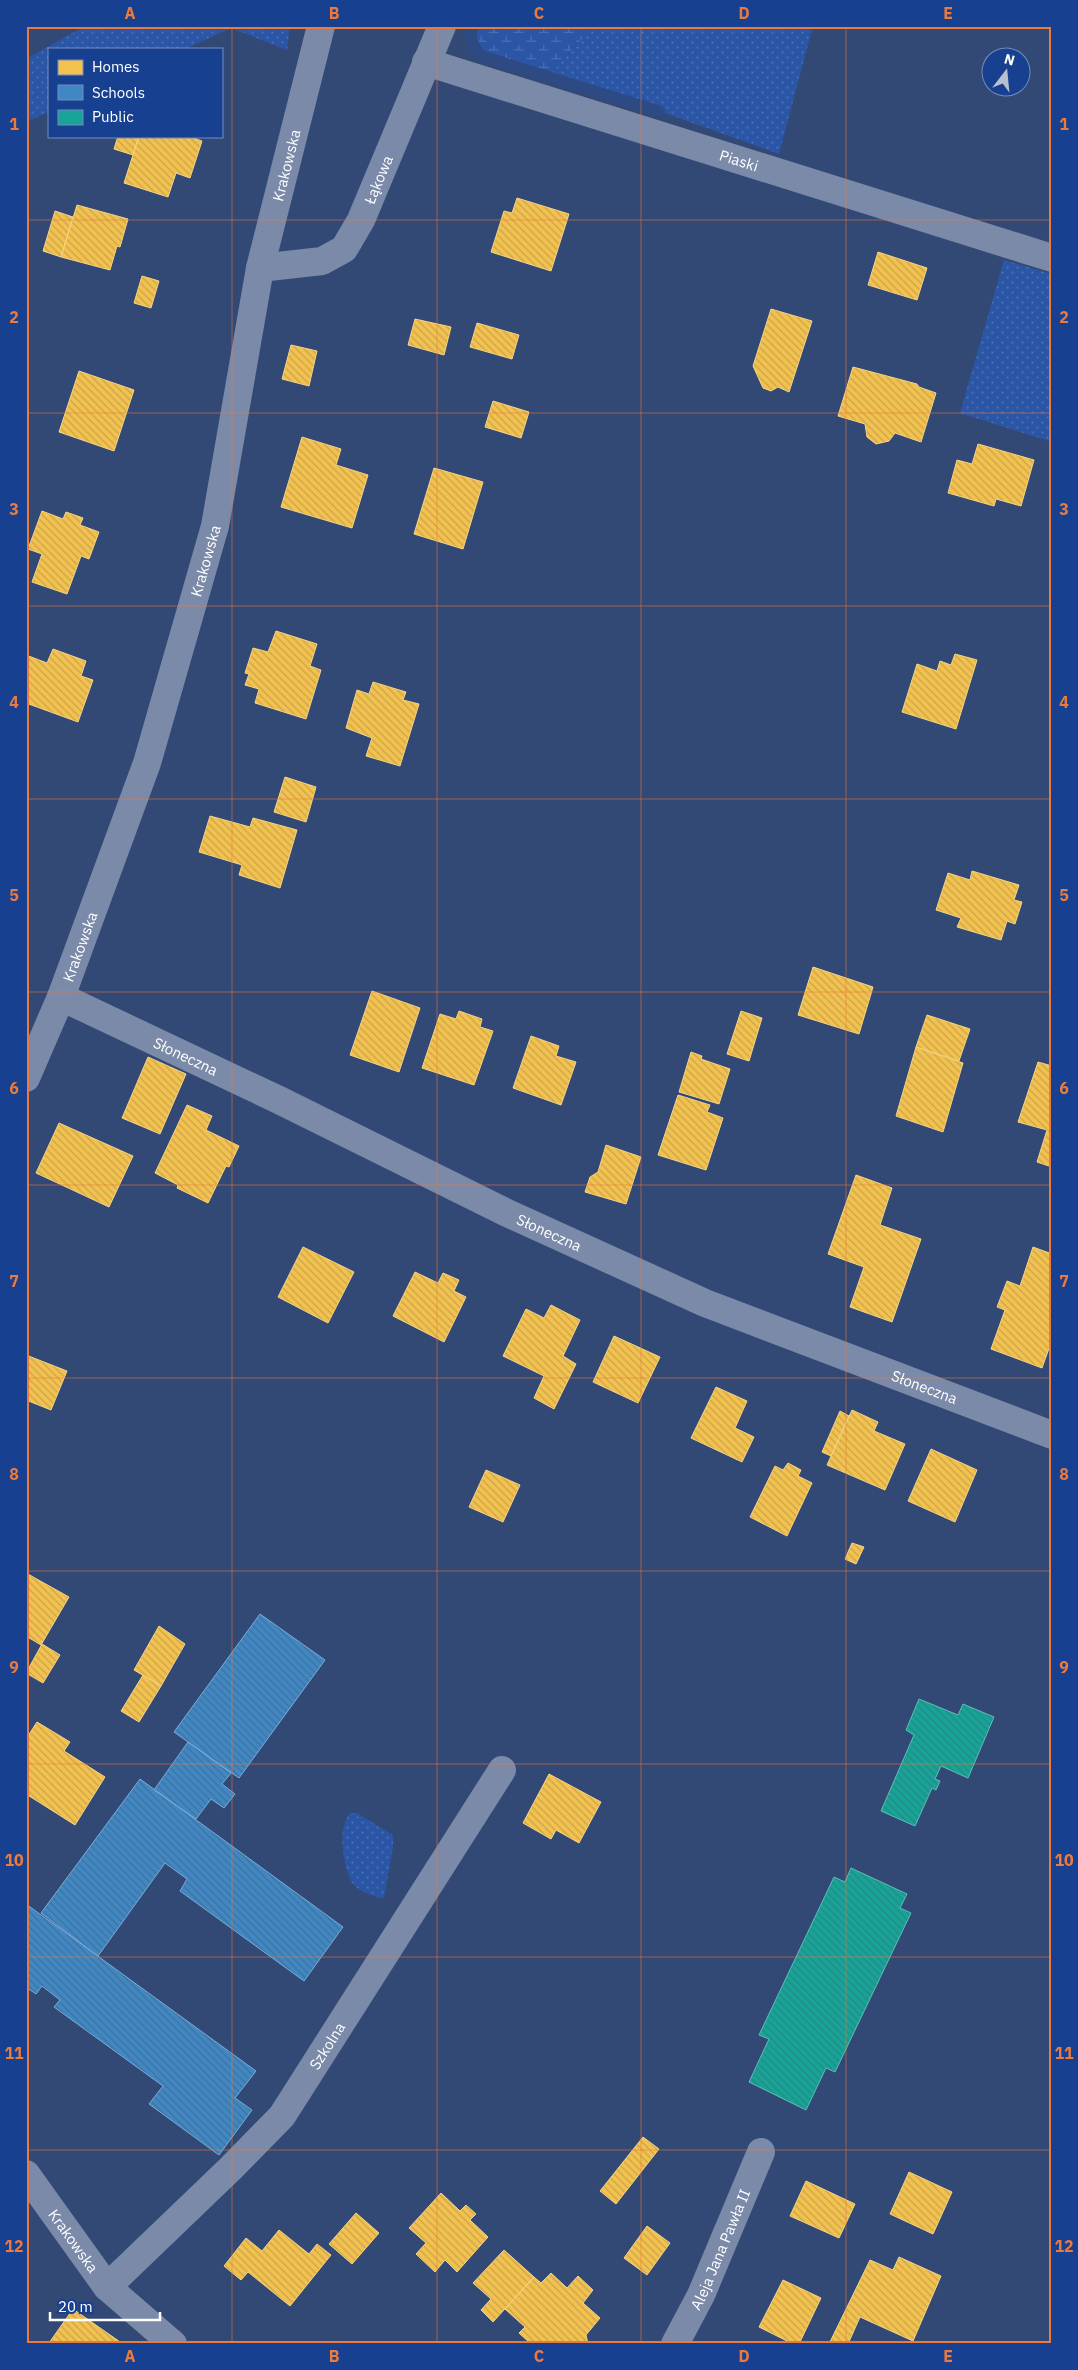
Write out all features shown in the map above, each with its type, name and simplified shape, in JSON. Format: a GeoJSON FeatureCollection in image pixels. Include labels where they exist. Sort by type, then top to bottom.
{"type":"FeatureCollection","features":[{"type":"Feature","properties":{"kind":"street","name":"Krakowska"},"geometry":{"type":"LineString","coordinates":[[26,1078],[61,998],[147,763],[215,526],[260,268],[320,26]]}},
{"type":"Feature","properties":{"kind":"street","name":"Łąkowa"},"geometry":{"type":"LineString","coordinates":[[260,268],[322,261],[344,249],[362,220],[442,26]]}},
{"type":"Feature","properties":{"kind":"street","name":"Piaski"},"geometry":{"type":"LineString","coordinates":[[426,62],[1052,258]]}},
{"type":"Feature","properties":{"kind":"street","name":"Słoneczna"},"geometry":{"type":"LineString","coordinates":[[61,998],[279,1100],[505,1212],[704,1302],[1052,1435]]}},
{"type":"Feature","properties":{"kind":"street","name":"Szkolna"},"geometry":{"type":"LineString","coordinates":[[107,2287],[231,2168],[282,2116],[502,1770]]}},
{"type":"Feature","properties":{"kind":"street","name":"Aleja Jana Pawła II"},"geometry":{"type":"LineString","coordinates":[[675,2344],[702,2295],[761,2152]]}},
{"type":"Feature","properties":{"kind":"street","name":"Krakowska"},"geometry":{"type":"LineString","coordinates":[[26,2174],[107,2287],[173,2344]]}},
{"type":"Feature","properties":{"kind":"green space"},"geometry":{"type":"Polygon","coordinates":[[[85,26],[290,26],[287,50],[231,28],[187,48],[48,48],[48,112],[26,122],[26,59],[85,26]]]}},
{"type":"Feature","properties":{"kind":"green space"},"geometry":{"type":"Polygon","coordinates":[[[479,26],[594,26],[551,72],[484,51],[476,37],[479,26]]]}},
{"type":"Feature","properties":{"kind":"green space"},"geometry":{"type":"Polygon","coordinates":[[[594,26],[813,26],[779,154],[551,72],[594,26]]]}},
{"type":"Feature","properties":{"kind":"green space"},"geometry":{"type":"Polygon","coordinates":[[[1004,260],[1052,274],[1052,442],[960,413],[1004,260]]]}},
{"type":"Feature","properties":{"kind":"green space"},"geometry":{"type":"Polygon","coordinates":[[[350,1813],[357,1813],[393,1835],[393,1847],[384,1898],[366,1893],[351,1881],[344,1856],[342,1837],[346,1820],[350,1813]]]}},
{"type":"Feature","properties":{"kind":"building: Homes"},"geometry":{"type":"Polygon","coordinates":[[[117,138],[138,138],[133,155],[114,149],[117,138]]]}},
{"type":"Feature","properties":{"kind":"building: Homes"},"geometry":{"type":"Polygon","coordinates":[[[138,138],[194,138],[202,141],[190,178],[176,173],[168,197],[124,183],[138,138]]]}},
{"type":"Feature","properties":{"kind":"building: Homes"},"geometry":{"type":"Polygon","coordinates":[[[517,198],[569,214],[551,271],[491,252],[504,211],[512,213],[517,198]]]}},
{"type":"Feature","properties":{"kind":"building: Homes"},"geometry":{"type":"Polygon","coordinates":[[[77,205],[128,219],[120,247],[117,246],[110,270],[61,257],[77,205]]]}},
{"type":"Feature","properties":{"kind":"building: Homes"},"geometry":{"type":"Polygon","coordinates":[[[55,211],[73,217],[61,257],[43,251],[55,211]]]}},
{"type":"Feature","properties":{"kind":"building: Homes"},"geometry":{"type":"Polygon","coordinates":[[[878,252],[927,268],[917,300],[868,285],[878,252]]]}},
{"type":"Feature","properties":{"kind":"building: Homes"},"geometry":{"type":"Polygon","coordinates":[[[142,276],[159,281],[151,308],[134,303],[142,276]]]}},
{"type":"Feature","properties":{"kind":"building: Homes"},"geometry":{"type":"Polygon","coordinates":[[[771,309],[812,321],[789,392],[778,387],[771,391],[763,388],[753,366],[771,309]]]}},
{"type":"Feature","properties":{"kind":"building: Homes"},"geometry":{"type":"Polygon","coordinates":[[[415,319],[451,327],[444,355],[408,345],[415,319]]]}},
{"type":"Feature","properties":{"kind":"building: Homes"},"geometry":{"type":"Polygon","coordinates":[[[477,323],[519,335],[512,359],[470,347],[477,323]]]}},
{"type":"Feature","properties":{"kind":"building: Homes"},"geometry":{"type":"Polygon","coordinates":[[[291,345],[317,351],[309,386],[282,379],[291,345]]]}},
{"type":"Feature","properties":{"kind":"building: Homes"},"geometry":{"type":"Polygon","coordinates":[[[853,367],[917,384],[919,387],[936,393],[921,442],[895,433],[889,441],[876,444],[867,437],[865,424],[838,416],[853,367]]]}},
{"type":"Feature","properties":{"kind":"building: Homes"},"geometry":{"type":"Polygon","coordinates":[[[79,371],[134,390],[114,451],[59,432],[79,371]]]}},
{"type":"Feature","properties":{"kind":"building: Homes"},"geometry":{"type":"Polygon","coordinates":[[[493,401],[529,412],[521,438],[485,427],[493,401]]]}},
{"type":"Feature","properties":{"kind":"building: Homes"},"geometry":{"type":"Polygon","coordinates":[[[302,437],[341,449],[336,465],[368,475],[352,528],[281,507],[302,437]]]}},
{"type":"Feature","properties":{"kind":"building: Homes"},"geometry":{"type":"Polygon","coordinates":[[[978,444],[1034,460],[1021,506],[996,499],[994,506],[948,493],[957,460],[972,464],[978,444]]]}},
{"type":"Feature","properties":{"kind":"building: Homes"},"geometry":{"type":"Polygon","coordinates":[[[434,468],[483,482],[463,549],[414,534],[434,468]]]}},
{"type":"Feature","properties":{"kind":"building: Homes"},"geometry":{"type":"Polygon","coordinates":[[[42,511],[63,519],[66,512],[83,518],[80,525],[99,532],[89,559],[81,556],[67,594],[32,582],[42,554],[28,549],[42,511]]]}},
{"type":"Feature","properties":{"kind":"building: Homes"},"geometry":{"type":"Polygon","coordinates":[[[276,631],[317,644],[310,666],[321,670],[306,719],[255,703],[259,689],[245,685],[249,674],[245,673],[253,648],[268,652],[276,631]]]}},
{"type":"Feature","properties":{"kind":"building: Homes"},"geometry":{"type":"Polygon","coordinates":[[[53,649],[86,661],[81,676],[93,680],[78,722],[26,703],[26,655],[47,663],[53,649]]]}},
{"type":"Feature","properties":{"kind":"building: Homes"},"geometry":{"type":"Polygon","coordinates":[[[955,654],[977,660],[956,729],[902,712],[917,664],[937,671],[940,661],[951,665],[955,654]]]}},
{"type":"Feature","properties":{"kind":"building: Homes"},"geometry":{"type":"Polygon","coordinates":[[[373,682],[406,692],[403,700],[419,704],[400,766],[366,756],[372,738],[346,728],[357,690],[369,694],[373,682]]]}},
{"type":"Feature","properties":{"kind":"building: Homes"},"geometry":{"type":"Polygon","coordinates":[[[285,777],[316,787],[306,822],[274,812],[285,777]]]}},
{"type":"Feature","properties":{"kind":"building: Homes"},"geometry":{"type":"Polygon","coordinates":[[[210,816],[250,827],[253,818],[297,830],[280,888],[239,875],[242,865],[199,852],[210,816]]]}},
{"type":"Feature","properties":{"kind":"building: Homes"},"geometry":{"type":"Polygon","coordinates":[[[972,871],[1019,885],[1014,900],[1022,902],[1015,924],[1007,921],[1001,940],[957,927],[961,918],[936,910],[948,873],[970,880],[972,871]]]}},
{"type":"Feature","properties":{"kind":"building: Homes"},"geometry":{"type":"Polygon","coordinates":[[[813,967],[873,987],[859,1034],[798,1015],[813,967]]]}},
{"type":"Feature","properties":{"kind":"building: Homes"},"geometry":{"type":"Polygon","coordinates":[[[372,991],[420,1008],[399,1072],[350,1055],[372,991]]]}},
{"type":"Feature","properties":{"kind":"building: Homes"},"geometry":{"type":"Polygon","coordinates":[[[459,1011],[482,1019],[480,1027],[493,1031],[474,1085],[422,1068],[440,1014],[456,1019],[459,1011]]]}},
{"type":"Feature","properties":{"kind":"building: Homes"},"geometry":{"type":"Polygon","coordinates":[[[741,1011],[762,1018],[749,1061],[727,1054],[741,1011]]]}},
{"type":"Feature","properties":{"kind":"building: Homes"},"geometry":{"type":"Polygon","coordinates":[[[927,1015],[970,1029],[959,1061],[916,1047],[927,1015]]]}},
{"type":"Feature","properties":{"kind":"building: Homes"},"geometry":{"type":"Polygon","coordinates":[[[531,1036],[559,1046],[556,1056],[576,1062],[561,1105],[513,1088],[531,1036]]]}},
{"type":"Feature","properties":{"kind":"building: Homes"},"geometry":{"type":"Polygon","coordinates":[[[916,1047],[963,1063],[943,1132],[896,1116],[916,1047]]]}},
{"type":"Feature","properties":{"kind":"building: Homes"},"geometry":{"type":"Polygon","coordinates":[[[691,1052],[702,1056],[701,1059],[730,1069],[719,1104],[679,1092],[691,1052]]]}},
{"type":"Feature","properties":{"kind":"building: Homes"},"geometry":{"type":"Polygon","coordinates":[[[148,1057],[186,1074],[160,1134],[122,1118],[148,1057]]]}},
{"type":"Feature","properties":{"kind":"building: Homes"},"geometry":{"type":"Polygon","coordinates":[[[1038,1062],[1052,1066],[1052,1167],[1037,1162],[1047,1130],[1018,1122],[1038,1062]]]}},
{"type":"Feature","properties":{"kind":"building: Homes"},"geometry":{"type":"Polygon","coordinates":[[[678,1095],[710,1105],[707,1112],[723,1118],[706,1170],[658,1155],[678,1095]]]}},
{"type":"Feature","properties":{"kind":"building: Homes"},"geometry":{"type":"Polygon","coordinates":[[[187,1105],[212,1116],[206,1130],[239,1146],[229,1167],[226,1166],[208,1203],[177,1188],[178,1185],[155,1173],[187,1105]]]}},
{"type":"Feature","properties":{"kind":"building: Homes"},"geometry":{"type":"Polygon","coordinates":[[[59,1123],[133,1156],[109,1207],[36,1173],[59,1123]]]}},
{"type":"Feature","properties":{"kind":"building: Homes"},"geometry":{"type":"Polygon","coordinates":[[[606,1145],[641,1157],[626,1204],[585,1192],[590,1177],[598,1172],[606,1145]]]}},
{"type":"Feature","properties":{"kind":"building: Homes"},"geometry":{"type":"Polygon","coordinates":[[[856,1175],[892,1188],[880,1225],[921,1239],[892,1322],[850,1307],[864,1267],[828,1254],[856,1175]]]}},
{"type":"Feature","properties":{"kind":"building: Homes"},"geometry":{"type":"Polygon","coordinates":[[[303,1247],[354,1272],[328,1323],[278,1297],[303,1247]]]}},
{"type":"Feature","properties":{"kind":"building: Homes"},"geometry":{"type":"Polygon","coordinates":[[[1033,1247],[1052,1254],[1052,1340],[1042,1368],[991,1349],[1005,1310],[997,1307],[1007,1281],[1020,1286],[1033,1247]]]}},
{"type":"Feature","properties":{"kind":"building: Homes"},"geometry":{"type":"Polygon","coordinates":[[[415,1272],[438,1283],[443,1273],[459,1280],[454,1291],[466,1297],[444,1342],[393,1316],[415,1272]]]}},
{"type":"Feature","properties":{"kind":"building: Homes"},"geometry":{"type":"Polygon","coordinates":[[[551,1305],[580,1320],[563,1356],[576,1364],[554,1409],[534,1398],[544,1376],[503,1356],[526,1309],[544,1318],[551,1305]]]}},
{"type":"Feature","properties":{"kind":"building: Homes"},"geometry":{"type":"Polygon","coordinates":[[[614,1336],[660,1357],[638,1403],[593,1382],[614,1336]]]}},
{"type":"Feature","properties":{"kind":"building: Homes"},"geometry":{"type":"Polygon","coordinates":[[[26,1355],[67,1371],[51,1410],[26,1400],[26,1355]]]}},
{"type":"Feature","properties":{"kind":"building: Homes"},"geometry":{"type":"Polygon","coordinates":[[[716,1387],[747,1401],[735,1428],[754,1437],[742,1462],[691,1438],[716,1387]]]}},
{"type":"Feature","properties":{"kind":"building: Homes"},"geometry":{"type":"Polygon","coordinates":[[[852,1410],[878,1422],[874,1431],[905,1444],[885,1490],[827,1465],[852,1410]]]}},
{"type":"Feature","properties":{"kind":"building: Homes"},"geometry":{"type":"Polygon","coordinates":[[[840,1411],[849,1416],[831,1456],[822,1452],[840,1411]]]}},
{"type":"Feature","properties":{"kind":"building: Homes"},"geometry":{"type":"Polygon","coordinates":[[[931,1449],[977,1470],[955,1522],[908,1501],[931,1449]]]}},
{"type":"Feature","properties":{"kind":"building: Homes"},"geometry":{"type":"Polygon","coordinates":[[[788,1463],[801,1470],[798,1476],[812,1483],[787,1536],[750,1517],[775,1466],[783,1470],[788,1463]]]}},
{"type":"Feature","properties":{"kind":"building: Homes"},"geometry":{"type":"Polygon","coordinates":[[[486,1470],[520,1485],[503,1522],[469,1507],[486,1470]]]}},
{"type":"Feature","properties":{"kind":"building: Homes"},"geometry":{"type":"Polygon","coordinates":[[[852,1543],[864,1547],[856,1564],[845,1559],[852,1543]]]}},
{"type":"Feature","properties":{"kind":"building: Homes"},"geometry":{"type":"Polygon","coordinates":[[[26,1573],[69,1597],[41,1645],[26,1636],[26,1573]]]}},
{"type":"Feature","properties":{"kind":"building: Homes"},"geometry":{"type":"Polygon","coordinates":[[[159,1626],[185,1644],[161,1686],[134,1670],[159,1626]]]}},
{"type":"Feature","properties":{"kind":"building: Homes"},"geometry":{"type":"Polygon","coordinates":[[[42,1644],[60,1655],[43,1683],[26,1673],[42,1644]]]}},
{"type":"Feature","properties":{"kind":"building: Homes"},"geometry":{"type":"Polygon","coordinates":[[[143,1675],[161,1686],[139,1722],[121,1711],[143,1675]]]}},
{"type":"Feature","properties":{"kind":"building: Homes"},"geometry":{"type":"Polygon","coordinates":[[[37,1722],[70,1742],[64,1751],[105,1777],[75,1825],[26,1794],[26,1739],[37,1722]]]}},
{"type":"Feature","properties":{"kind":"building: Homes"},"geometry":{"type":"Polygon","coordinates":[[[549,1774],[601,1802],[579,1843],[556,1830],[551,1839],[523,1823],[549,1774]]]}},
{"type":"Feature","properties":{"kind":"building: Homes"},"geometry":{"type":"Polygon","coordinates":[[[643,2137],[659,2149],[616,2204],[600,2191],[643,2137]]]}},
{"type":"Feature","properties":{"kind":"building: Homes"},"geometry":{"type":"Polygon","coordinates":[[[909,2172],[952,2192],[933,2234],[890,2214],[909,2172]]]}},
{"type":"Feature","properties":{"kind":"building: Homes"},"geometry":{"type":"Polygon","coordinates":[[[806,2181],[855,2204],[839,2238],[790,2216],[806,2181]]]}},
{"type":"Feature","properties":{"kind":"building: Homes"},"geometry":{"type":"Polygon","coordinates":[[[441,2193],[460,2211],[466,2205],[476,2214],[470,2220],[488,2237],[457,2272],[445,2260],[435,2272],[416,2254],[426,2243],[409,2228],[441,2193]]]}},
{"type":"Feature","properties":{"kind":"building: Homes"},"geometry":{"type":"Polygon","coordinates":[[[356,2213],[379,2233],[352,2264],[329,2244],[356,2213]]]}},
{"type":"Feature","properties":{"kind":"building: Homes"},"geometry":{"type":"Polygon","coordinates":[[[647,2226],[670,2243],[647,2275],[624,2258],[647,2226]]]}},
{"type":"Feature","properties":{"kind":"building: Homes"},"geometry":{"type":"Polygon","coordinates":[[[279,2230],[309,2254],[317,2244],[331,2255],[290,2306],[248,2272],[241,2280],[224,2266],[246,2238],[262,2251],[279,2230]]]}},
{"type":"Feature","properties":{"kind":"building: Homes"},"geometry":{"type":"Polygon","coordinates":[[[504,2250],[534,2277],[493,2322],[481,2310],[491,2299],[473,2283],[504,2250]]]}},
{"type":"Feature","properties":{"kind":"building: Homes"},"geometry":{"type":"Polygon","coordinates":[[[899,2257],[941,2276],[913,2341],[860,2317],[848,2344],[829,2344],[870,2260],[893,2270],[899,2257]]]}},
{"type":"Feature","properties":{"kind":"building: Homes"},"geometry":{"type":"Polygon","coordinates":[[[551,2273],[567,2288],[578,2276],[593,2290],[583,2303],[600,2318],[586,2335],[588,2344],[531,2344],[519,2333],[525,2327],[505,2309],[534,2277],[541,2283],[551,2273]]]}},
{"type":"Feature","properties":{"kind":"building: Homes"},"geometry":{"type":"Polygon","coordinates":[[[783,2280],[821,2298],[799,2344],[793,2344],[759,2327],[783,2280]]]}},
{"type":"Feature","properties":{"kind":"building: Homes"},"geometry":{"type":"Polygon","coordinates":[[[73,2309],[123,2344],[49,2343],[73,2309]]]}},
{"type":"Feature","properties":{"kind":"building: Schools"},"geometry":{"type":"Polygon","coordinates":[[[260,1614],[325,1660],[239,1778],[174,1732],[260,1614]]]}},
{"type":"Feature","properties":{"kind":"building: Schools"},"geometry":{"type":"Polygon","coordinates":[[[188,1742],[231,1773],[222,1784],[235,1794],[224,1808],[211,1799],[196,1819],[154,1790],[188,1742]]]}},
{"type":"Feature","properties":{"kind":"building: Schools"},"geometry":{"type":"Polygon","coordinates":[[[140,1779],[343,1927],[304,1981],[180,1891],[187,1879],[165,1863],[98,1956],[41,1913],[140,1779]]]}},
{"type":"Feature","properties":{"kind":"building: Schools"},"geometry":{"type":"Polygon","coordinates":[[[26,1904],[256,2071],[235,2098],[252,2110],[219,2155],[149,2104],[163,2086],[54,2007],[60,2000],[42,1986],[36,1994],[26,1987],[26,1904]]]}},
{"type":"Feature","properties":{"kind":"building: Public"},"geometry":{"type":"Polygon","coordinates":[[[919,1699],[958,1715],[963,1704],[994,1717],[968,1778],[941,1766],[935,1779],[940,1781],[936,1790],[932,1788],[915,1826],[881,1811],[914,1735],[906,1730],[919,1699]]]}},
{"type":"Feature","properties":{"kind":"building: Public"},"geometry":{"type":"Polygon","coordinates":[[[851,1868],[907,1894],[900,1908],[911,1913],[835,2072],[826,2068],[806,2110],[749,2082],[769,2039],[759,2035],[834,1877],[845,1882],[851,1868]]]}},
{"type":"Feature","properties":{"kind":"waterway"},"geometry":{"type":"LineString","coordinates":[[472,26],[470,32],[474,50],[485,57],[659,111]]}}]}
